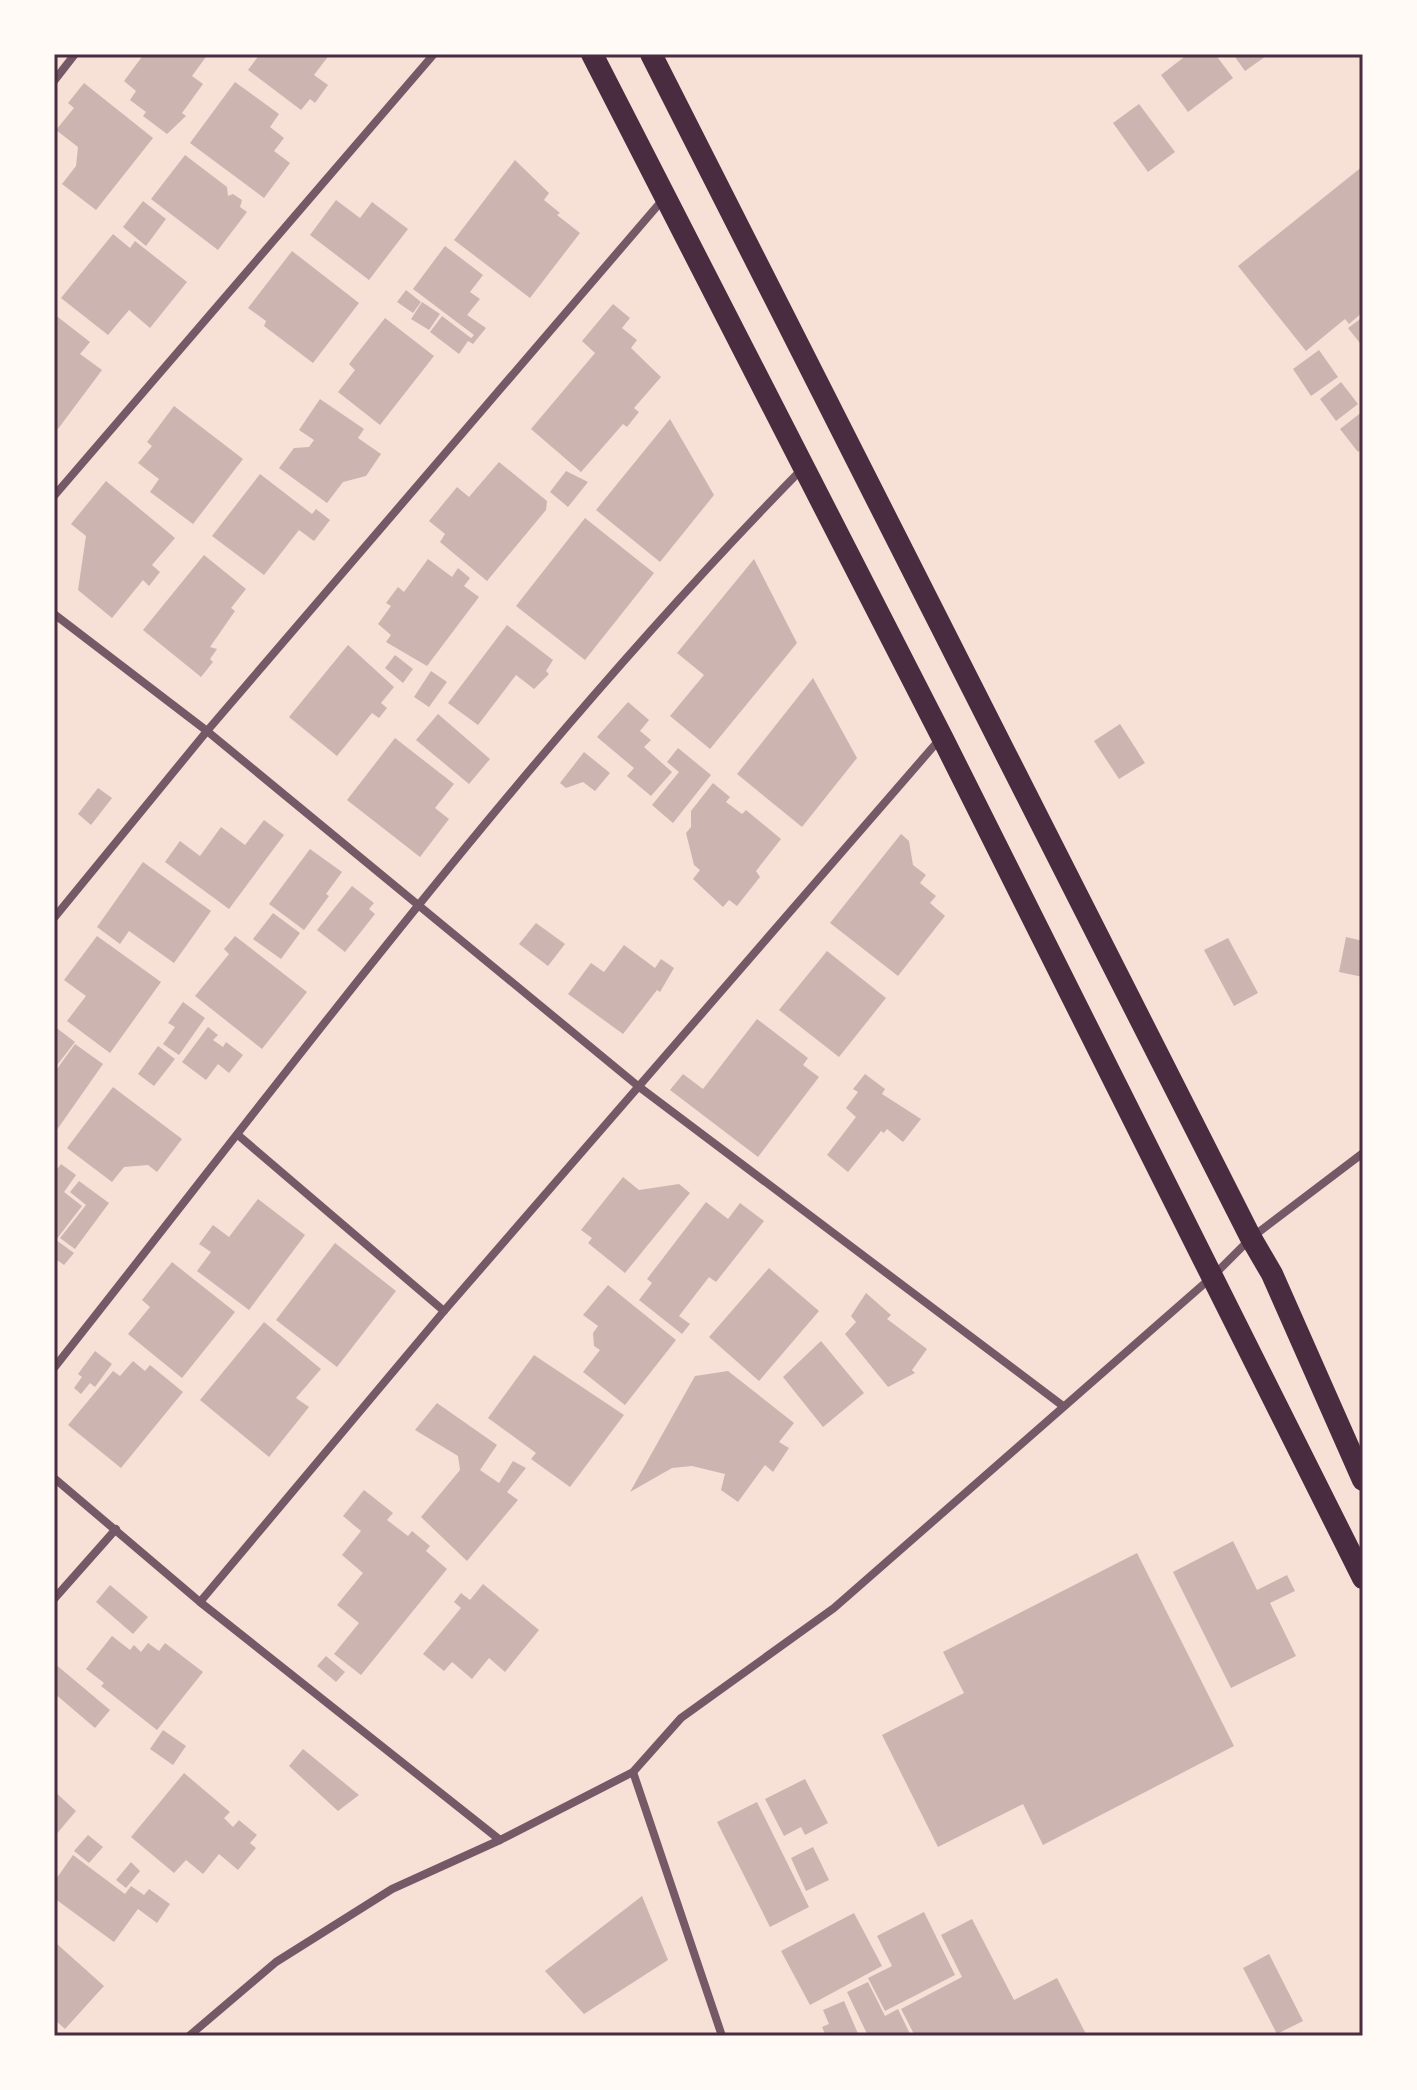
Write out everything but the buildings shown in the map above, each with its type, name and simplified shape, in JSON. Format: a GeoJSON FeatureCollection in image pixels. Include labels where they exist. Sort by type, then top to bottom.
{"type":"FeatureCollection","features":[{"type":"Feature","properties":{"kind":"highway"},"geometry":{"type":"LineString","coordinates":[[592,54],[942,737],[1363,1578]]}},
{"type":"Feature","properties":{"kind":"highway"},"geometry":{"type":"LineString","coordinates":[[651,54],[1272,1274],[1363,1480]]}},
{"type":"Feature","properties":{"kind":"street"},"geometry":{"type":"LineString","coordinates":[[54,81],[75,54]]}},
{"type":"Feature","properties":{"kind":"street"},"geometry":{"type":"LineString","coordinates":[[54,496],[434,54]]}},
{"type":"Feature","properties":{"kind":"street"},"geometry":{"type":"LineString","coordinates":[[54,918],[207,731],[665,197]]}},
{"type":"Feature","properties":{"kind":"street"},"geometry":{"type":"LineString","coordinates":[[54,1368],[416,905],[687,590],[804,466]]}},
{"type":"Feature","properties":{"kind":"street"},"geometry":{"type":"LineString","coordinates":[[54,614],[207,731],[638,1086],[1063,1406]]}},
{"type":"Feature","properties":{"kind":"street"},"geometry":{"type":"LineString","coordinates":[[200,1602],[444,1311],[942,737]]}},
{"type":"Feature","properties":{"kind":"street"},"geometry":{"type":"LineString","coordinates":[[238,1135],[444,1311]]}},
{"type":"Feature","properties":{"kind":"street"},"geometry":{"type":"LineString","coordinates":[[189,2036],[276,1962],[392,1889],[500,1840],[633,1772],[681,1718],[834,1608],[1213,1276],[1251,1238],[1363,1153]]}},
{"type":"Feature","properties":{"kind":"street"},"geometry":{"type":"LineString","coordinates":[[54,1478],[200,1602],[500,1840]]}},
{"type":"Feature","properties":{"kind":"street"},"geometry":{"type":"LineString","coordinates":[[54,1599],[116,1529]]}},
{"type":"Feature","properties":{"kind":"street"},"geometry":{"type":"LineString","coordinates":[[633,1772],[722,2036]]}}]}
